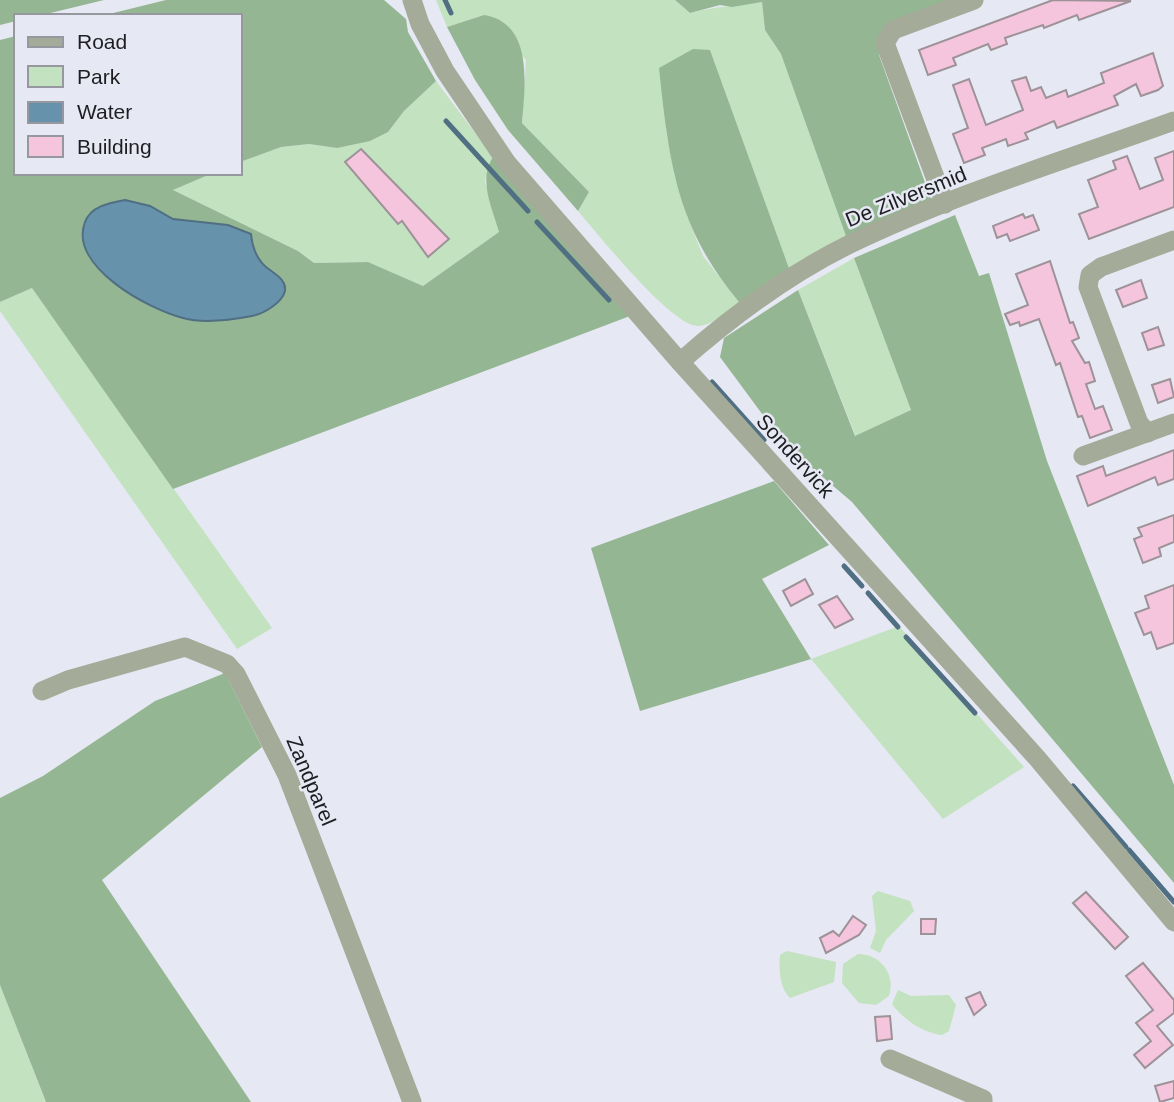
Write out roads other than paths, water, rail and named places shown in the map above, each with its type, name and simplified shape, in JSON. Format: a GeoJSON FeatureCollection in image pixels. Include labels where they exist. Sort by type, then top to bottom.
{"type":"FeatureCollection","features":[{"type":"Feature","properties":{"kind":"street","name":"Sondervick"},"geometry":{"type":"LineString","coordinates":[[412,0],[420,24],[446,71],[507,163],[680,362],[1037,758],[1174,922]]}},
{"type":"Feature","properties":{"kind":"street"},"geometry":{"type":"LineString","coordinates":[[945,204],[885,43],[893,30],[974,0]]}},
{"type":"Feature","properties":{"kind":"street","name":"De Zilversmid"},"geometry":{"type":"LineString","coordinates":[[680,362],[780,284],[848,245],[945,204],[1174,121]]}},
{"type":"Feature","properties":{"kind":"street"},"geometry":{"type":"LineString","coordinates":[[1148,433],[1139,423],[1088,287],[1090,275],[1101,267],[1174,240]]}},
{"type":"Feature","properties":{"kind":"street"},"geometry":{"type":"LineString","coordinates":[[1083,456],[1174,423]]}},
{"type":"Feature","properties":{"kind":"street","name":"Zandparel"},"geometry":{"type":"LineString","coordinates":[[42,691],[68,680],[185,647],[227,664],[236,674],[287,775],[412,1102]]}},
{"type":"Feature","properties":{"kind":"street"},"geometry":{"type":"LineString","coordinates":[[890,1059],[983,1098],[983,1102]]}},
{"type":"Feature","properties":{"kind":"water"},"geometry":{"type":"Polygon","coordinates":[[[125,200],[150,206],[173,219],[228,225],[251,234],[254,250],[260,260],[285,286],[280,300],[256,315],[209,321],[191,320],[168,313],[132,295],[99,269],[88,254],[83,238],[85,222],[92,212],[107,204],[125,200]]]}},
{"type":"Feature","properties":{"kind":"waterway"},"geometry":{"type":"LineString","coordinates":[[445,0],[451,13]]}},
{"type":"Feature","properties":{"kind":"waterway"},"geometry":{"type":"LineString","coordinates":[[446,121],[528,211]]}},
{"type":"Feature","properties":{"kind":"waterway"},"geometry":{"type":"LineString","coordinates":[[537,222],[609,300]]}},
{"type":"Feature","properties":{"kind":"waterway"},"geometry":{"type":"LineString","coordinates":[[712,382],[764,440]]}},
{"type":"Feature","properties":{"kind":"waterway"},"geometry":{"type":"LineString","coordinates":[[844,566],[862,586]]}},
{"type":"Feature","properties":{"kind":"waterway"},"geometry":{"type":"LineString","coordinates":[[868,593],[898,627]]}},
{"type":"Feature","properties":{"kind":"waterway"},"geometry":{"type":"LineString","coordinates":[[906,637],[975,713]]}},
{"type":"Feature","properties":{"kind":"waterway"},"geometry":{"type":"LineString","coordinates":[[1073,786],[1126,847]]}},
{"type":"Feature","properties":{"kind":"waterway"},"geometry":{"type":"LineString","coordinates":[[1129,850],[1174,902]]}}]}
